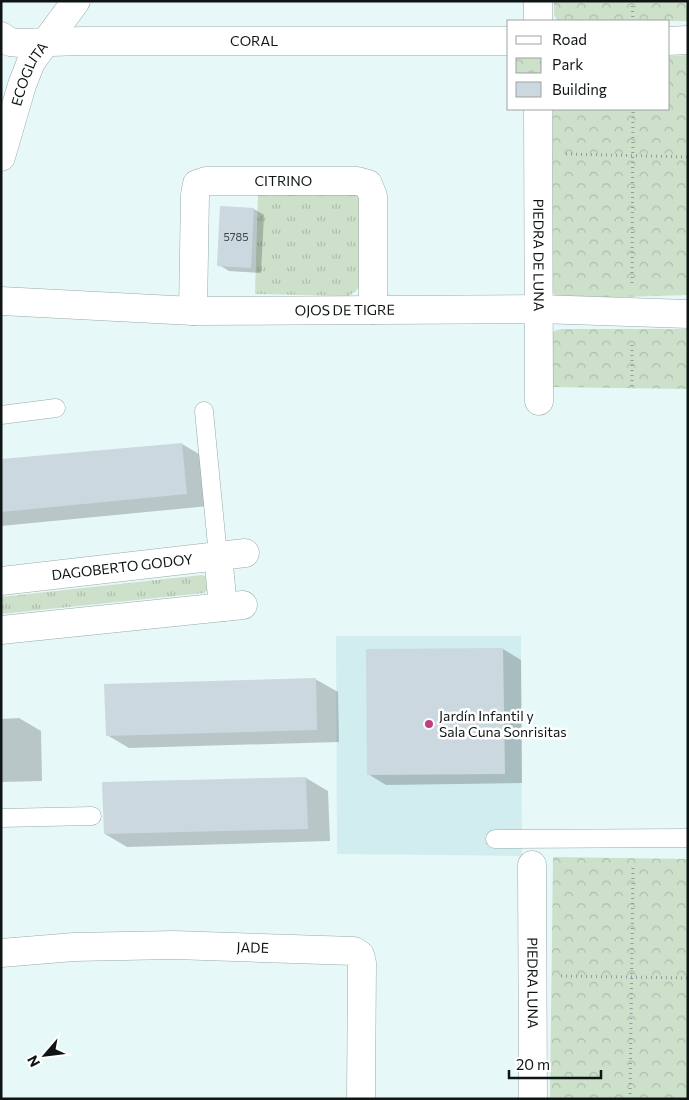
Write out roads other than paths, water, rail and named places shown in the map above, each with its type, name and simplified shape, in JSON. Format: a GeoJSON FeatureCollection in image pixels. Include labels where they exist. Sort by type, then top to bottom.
{"type":"FeatureCollection","features":[{"type":"Feature","properties":{"kind":"street","name":"ECOGLITA"},"geometry":{"type":"LineString","coordinates":[[1,157],[24,79],[31,62],[76,1]]}},
{"type":"Feature","properties":{"kind":"street"},"geometry":{"type":"LineString","coordinates":[[538,1],[538,20]]}},
{"type":"Feature","properties":{"kind":"street","name":"CORAL"},"geometry":{"type":"LineString","coordinates":[[1,36],[14,43],[82,41],[507,41]]}},
{"type":"Feature","properties":{"kind":"street"},"geometry":{"type":"LineString","coordinates":[[669,40],[688,40]]}},
{"type":"Feature","properties":{"kind":"street","name":"PIEDRA DE LUNA"},"geometry":{"type":"LineString","coordinates":[[538,110],[539,401]]}},
{"type":"Feature","properties":{"kind":"street","name":"CITRINO"},"geometry":{"type":"LineString","coordinates":[[193,311],[195,195],[197,184],[206,181],[357,181],[368,184],[373,196],[373,310]]}},
{"type":"Feature","properties":{"kind":"street","name":"OJOS DE TIGRE"},"geometry":{"type":"LineString","coordinates":[[1,301],[193,311],[538,309],[688,314]]}},
{"type":"Feature","properties":{"kind":"street","name":"DAGOBERTO GODOY"},"geometry":{"type":"LineString","coordinates":[[1,581],[245,553]]}},
{"type":"Feature","properties":{"kind":"street"},"geometry":{"type":"LineString","coordinates":[[1,630],[233,606],[218,556]]}},
{"type":"Feature","properties":{"kind":"street","name":"PIEDRA LUNA"},"geometry":{"type":"LineString","coordinates":[[532,865],[534,1099]]}},
{"type":"Feature","properties":{"kind":"street","name":"JADE"},"geometry":{"type":"LineString","coordinates":[[1,953],[74,947],[174,945],[354,950],[360,955],[362,963],[361,1099]]}},
{"type":"Feature","properties":{"kind":"lane"},"geometry":{"type":"LineString","coordinates":[[1,415],[56,408]]}},
{"type":"Feature","properties":{"kind":"lane"},"geometry":{"type":"LineString","coordinates":[[204,410],[218,556]]}},
{"type":"Feature","properties":{"kind":"lane"},"geometry":{"type":"LineString","coordinates":[[1,818],[92,816]]}},
{"type":"Feature","properties":{"kind":"lane"},"geometry":{"type":"LineString","coordinates":[[495,839],[688,838]]}},
{"type":"Feature","properties":{"kind":"place","name":"Jardín Infantil y Sala Cuna Sonrisitas"},"geometry":{"type":"Point","coordinates":[429,724]}}]}
